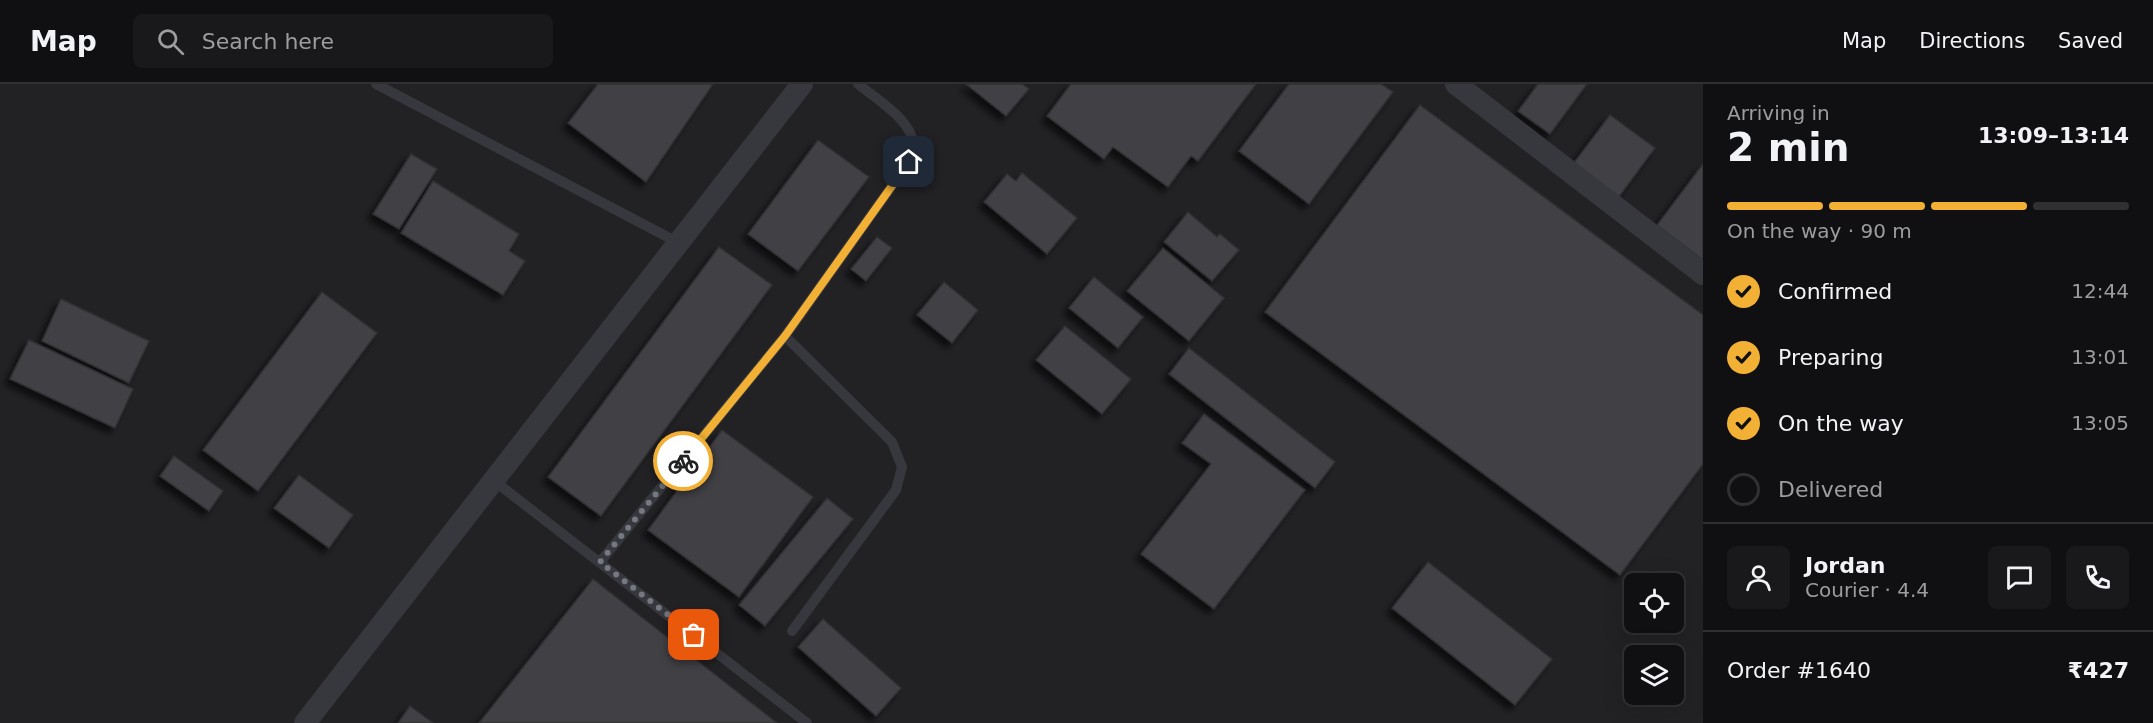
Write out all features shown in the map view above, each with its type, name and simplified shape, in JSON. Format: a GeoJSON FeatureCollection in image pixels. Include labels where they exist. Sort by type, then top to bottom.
{"type":"FeatureCollection","features":[{"type":"Feature","properties":{"kind":"street"},"geometry":{"type":"LineString","coordinates":[[304,723],[802,84]]}},
{"type":"Feature","properties":{"kind":"street"},"geometry":{"type":"LineString","coordinates":[[1456,84],[1703,274]]}},
{"type":"Feature","properties":{"kind":"lane"},"geometry":{"type":"LineString","coordinates":[[376,84],[679,243]]}},
{"type":"Feature","properties":{"kind":"lane"},"geometry":{"type":"LineString","coordinates":[[600,562],[785,336],[909,162],[913,147],[910,132],[902,120],[858,84]]}},
{"type":"Feature","properties":{"kind":"lane"},"geometry":{"type":"LineString","coordinates":[[785,336],[892,442],[902,467],[896,490],[792,631]]}},
{"type":"Feature","properties":{"kind":"lane"},"geometry":{"type":"LineString","coordinates":[[494,480],[807,723]]}},
{"type":"Feature","properties":{"kind":"shaded area"},"geometry":{"type":"Polygon","coordinates":[[[0,84],[1703,84],[1703,723],[0,723],[0,84]]]}},
{"type":"Feature","properties":{"kind":"building"},"geometry":{"type":"Polygon","coordinates":[[[598,84],[713,84],[646,182],[568,123],[598,84]]]}},
{"type":"Feature","properties":{"kind":"building"},"geometry":{"type":"Polygon","coordinates":[[[966,84],[1022,84],[1029,89],[1006,116],[966,84]]]}},
{"type":"Feature","properties":{"kind":"building"},"geometry":{"type":"Polygon","coordinates":[[[1071,84],[1256,84],[1198,161],[1191,156],[1168,187],[1113,147],[1104,159],[1047,116],[1071,84]]]}},
{"type":"Feature","properties":{"kind":"building"},"geometry":{"type":"Polygon","coordinates":[[[1289,84],[1381,84],[1393,92],[1309,204],[1239,151],[1289,84]]]}},
{"type":"Feature","properties":{"kind":"building"},"geometry":{"type":"Polygon","coordinates":[[[1538,84],[1587,84],[1550,134],[1518,111],[1538,84]]]}},
{"type":"Feature","properties":{"kind":"building"},"geometry":{"type":"Polygon","coordinates":[[[1420,105],[1703,315],[1703,464],[1620,575],[1265,312],[1420,105]]]}},
{"type":"Feature","properties":{"kind":"building"},"geometry":{"type":"Polygon","coordinates":[[[1610,115],[1655,148],[1618,198],[1573,164],[1610,115]]]}},
{"type":"Feature","properties":{"kind":"building"},"geometry":{"type":"Polygon","coordinates":[[[818,140],[869,177],[798,271],[748,234],[818,140]]]}},
{"type":"Feature","properties":{"kind":"building"},"geometry":{"type":"Polygon","coordinates":[[[411,154],[437,169],[399,229],[373,214],[411,154]]]}},
{"type":"Feature","properties":{"kind":"building"},"geometry":{"type":"Polygon","coordinates":[[[1703,164],[1703,260],[1657,225],[1703,164]]]}},
{"type":"Feature","properties":{"kind":"building"},"geometry":{"type":"Polygon","coordinates":[[[1022,173],[1077,218],[1047,254],[984,202],[1007,174],[1016,181],[1022,173]]]}},
{"type":"Feature","properties":{"kind":"building"},"geometry":{"type":"Polygon","coordinates":[[[433,181],[519,234],[509,251],[525,261],[503,295],[401,233],[433,181]]]}},
{"type":"Feature","properties":{"kind":"building"},"geometry":{"type":"Polygon","coordinates":[[[1188,212],[1217,237],[1220,234],[1239,250],[1212,281],[1164,242],[1188,212]]]}},
{"type":"Feature","properties":{"kind":"building"},"geometry":{"type":"Polygon","coordinates":[[[877,237],[892,248],[866,281],[851,269],[877,237]]]}},
{"type":"Feature","properties":{"kind":"building"},"geometry":{"type":"Polygon","coordinates":[[[719,247],[772,285],[601,516],[548,477],[719,247]]]}},
{"type":"Feature","properties":{"kind":"building"},"geometry":{"type":"Polygon","coordinates":[[[1163,248],[1224,298],[1189,341],[1127,291],[1163,248]]]}},
{"type":"Feature","properties":{"kind":"building"},"geometry":{"type":"Polygon","coordinates":[[[1094,277],[1143,317],[1118,348],[1069,308],[1094,277]]]}},
{"type":"Feature","properties":{"kind":"building"},"geometry":{"type":"Polygon","coordinates":[[[944,282],[978,310],[952,343],[917,315],[944,282]]]}},
{"type":"Feature","properties":{"kind":"building"},"geometry":{"type":"Polygon","coordinates":[[[322,292],[377,333],[258,491],[203,450],[322,292]]]}},
{"type":"Feature","properties":{"kind":"building"},"geometry":{"type":"Polygon","coordinates":[[[61,299],[149,341],[129,383],[42,341],[61,299]]]}},
{"type":"Feature","properties":{"kind":"building"},"geometry":{"type":"Polygon","coordinates":[[[1065,326],[1131,379],[1102,414],[1036,360],[1065,326]]]}},
{"type":"Feature","properties":{"kind":"building"},"geometry":{"type":"Polygon","coordinates":[[[29,340],[133,389],[115,428],[10,379],[29,340]]]}},
{"type":"Feature","properties":{"kind":"building"},"geometry":{"type":"Polygon","coordinates":[[[1189,348],[1335,462],[1315,488],[1169,374],[1189,348]]]}},
{"type":"Feature","properties":{"kind":"building"},"geometry":{"type":"Polygon","coordinates":[[[1204,414],[1305,490],[1214,609],[1141,554],[1211,464],[1182,443],[1204,414]]]}},
{"type":"Feature","properties":{"kind":"building"},"geometry":{"type":"Polygon","coordinates":[[[722,430],[813,497],[739,597],[648,530],[722,430]]]}},
{"type":"Feature","properties":{"kind":"building"},"geometry":{"type":"Polygon","coordinates":[[[174,456],[223,491],[209,511],[160,476],[174,456]]]}},
{"type":"Feature","properties":{"kind":"building"},"geometry":{"type":"Polygon","coordinates":[[[299,475],[353,515],[329,548],[274,508],[299,475]]]}},
{"type":"Feature","properties":{"kind":"building"},"geometry":{"type":"Polygon","coordinates":[[[827,498],[853,519],[765,626],[739,605],[827,498]]]}},
{"type":"Feature","properties":{"kind":"building"},"geometry":{"type":"Polygon","coordinates":[[[1428,562],[1552,659],[1515,705],[1392,608],[1428,562]]]}},
{"type":"Feature","properties":{"kind":"building"},"geometry":{"type":"Polygon","coordinates":[[[593,579],[777,723],[479,723],[593,579]]]}},
{"type":"Feature","properties":{"kind":"building"},"geometry":{"type":"Polygon","coordinates":[[[823,619],[901,688],[876,716],[798,647],[823,619]]]}},
{"type":"Feature","properties":{"kind":"building"},"geometry":{"type":"Polygon","coordinates":[[[410,706],[433,723],[398,723],[410,706]]]}},
{"type":"Feature","properties":{"kind":"way so far"},"geometry":{"type":"LineString","coordinates":[[683,461],[600,562],[694,635]]}},
{"type":"Feature","properties":{"kind":"route"},"geometry":{"type":"LineString","coordinates":[[683,461],[785,336],[909,162]]}}]}
